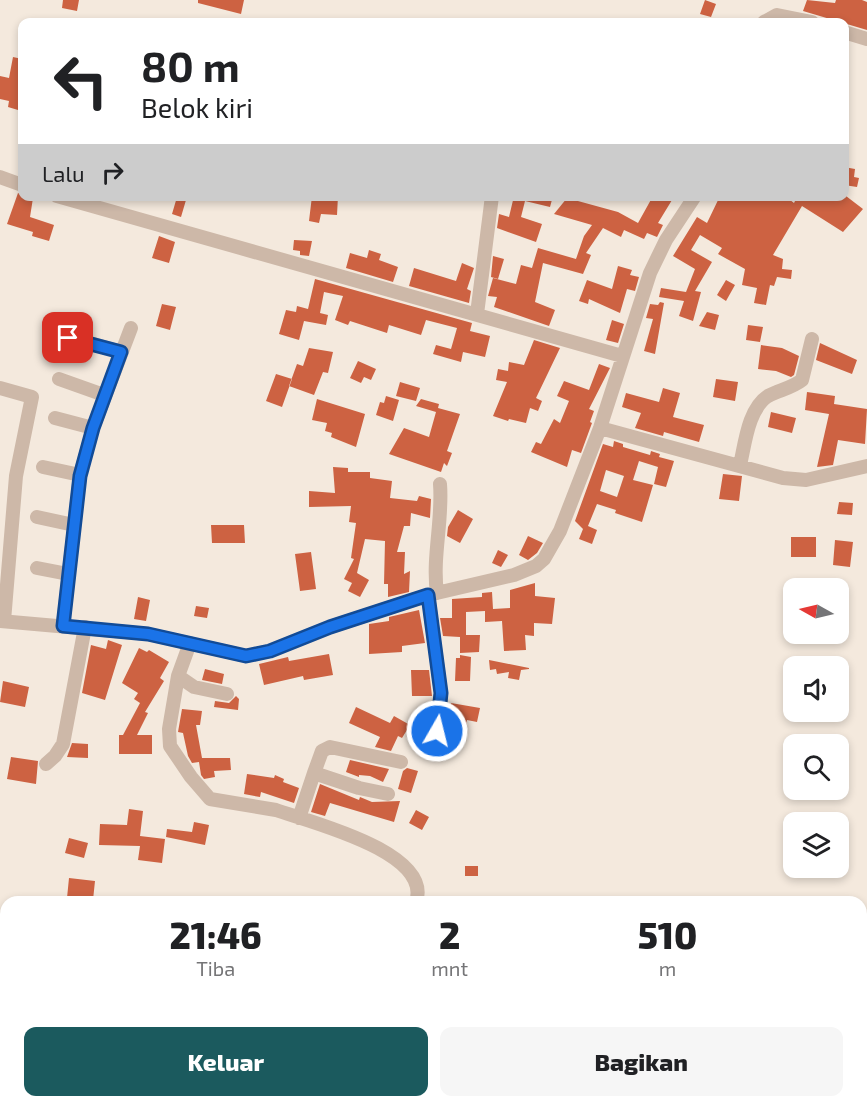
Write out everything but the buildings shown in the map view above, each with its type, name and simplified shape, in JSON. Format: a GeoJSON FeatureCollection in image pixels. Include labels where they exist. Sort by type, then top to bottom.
{"type":"FeatureCollection","features":[{"type":"Feature","properties":{"kind":"street"},"geometry":{"type":"LineString","coordinates":[[772,18],[777,15],[792,18]]}},
{"type":"Feature","properties":{"kind":"street"},"geometry":{"type":"LineString","coordinates":[[849,34],[867,39]]}},
{"type":"Feature","properties":{"kind":"street"},"geometry":{"type":"LineString","coordinates":[[0,177],[18,184]]}},
{"type":"Feature","properties":{"kind":"street"},"geometry":{"type":"LineString","coordinates":[[75,201],[622,356]]}},
{"type":"Feature","properties":{"kind":"street"},"geometry":{"type":"LineString","coordinates":[[477,314],[491,201]]}},
{"type":"Feature","properties":{"kind":"street"},"geometry":{"type":"LineString","coordinates":[[0,388],[32,397],[16,476],[2,621],[148,634],[234,655],[257,654],[433,594],[526,572],[544,559],[560,531],[600,428],[644,289],[659,254],[692,201]]}},
{"type":"Feature","properties":{"kind":"street"},"geometry":{"type":"LineString","coordinates":[[63,626],[80,476],[104,395],[131,328]]}},
{"type":"Feature","properties":{"kind":"street"},"geometry":{"type":"LineString","coordinates":[[51,332],[121,352]]}},
{"type":"Feature","properties":{"kind":"street"},"geometry":{"type":"LineString","coordinates":[[740,465],[758,406],[768,397],[794,387],[802,380],[812,339]]}},
{"type":"Feature","properties":{"kind":"street"},"geometry":{"type":"LineString","coordinates":[[59,379],[104,395]]}},
{"type":"Feature","properties":{"kind":"street"},"geometry":{"type":"LineString","coordinates":[[55,418],[93,428]]}},
{"type":"Feature","properties":{"kind":"street"},"geometry":{"type":"LineString","coordinates":[[600,428],[783,478],[806,480],[864,471]]}},
{"type":"Feature","properties":{"kind":"street"},"geometry":{"type":"LineString","coordinates":[[43,467],[80,476]]}},
{"type":"Feature","properties":{"kind":"street"},"geometry":{"type":"LineString","coordinates":[[437,731],[441,693],[433,594],[441,510],[440,484]]}},
{"type":"Feature","properties":{"kind":"street"},"geometry":{"type":"LineString","coordinates":[[37,517],[74,525]]}},
{"type":"Feature","properties":{"kind":"street"},"geometry":{"type":"LineString","coordinates":[[37,568],[68,574]]}},
{"type":"Feature","properties":{"kind":"street"},"geometry":{"type":"LineString","coordinates":[[46,764],[56,756],[63,744],[85,627]]}},
{"type":"Feature","properties":{"kind":"street"},"geometry":{"type":"LineString","coordinates":[[190,643],[178,676],[168,739],[172,751],[204,795],[214,801],[256,806],[299,819],[392,855],[408,869],[415,880],[419,888],[417,896]]}},
{"type":"Feature","properties":{"kind":"street"},"geometry":{"type":"LineString","coordinates":[[178,676],[194,687],[227,694]]}},
{"type":"Feature","properties":{"kind":"street"},"geometry":{"type":"LineString","coordinates":[[299,819],[322,751],[330,747],[401,762]]}},
{"type":"Feature","properties":{"kind":"street"},"geometry":{"type":"LineString","coordinates":[[314,773],[330,776],[359,788],[388,794]]}},
{"type":"Feature","properties":{"kind":"route"},"geometry":{"type":"LineString","coordinates":[[68,338],[121,352],[93,428],[80,476],[63,626],[148,634],[223,653],[246,656],[270,651],[310,634],[428,595],[441,693],[437,731]]}}]}
